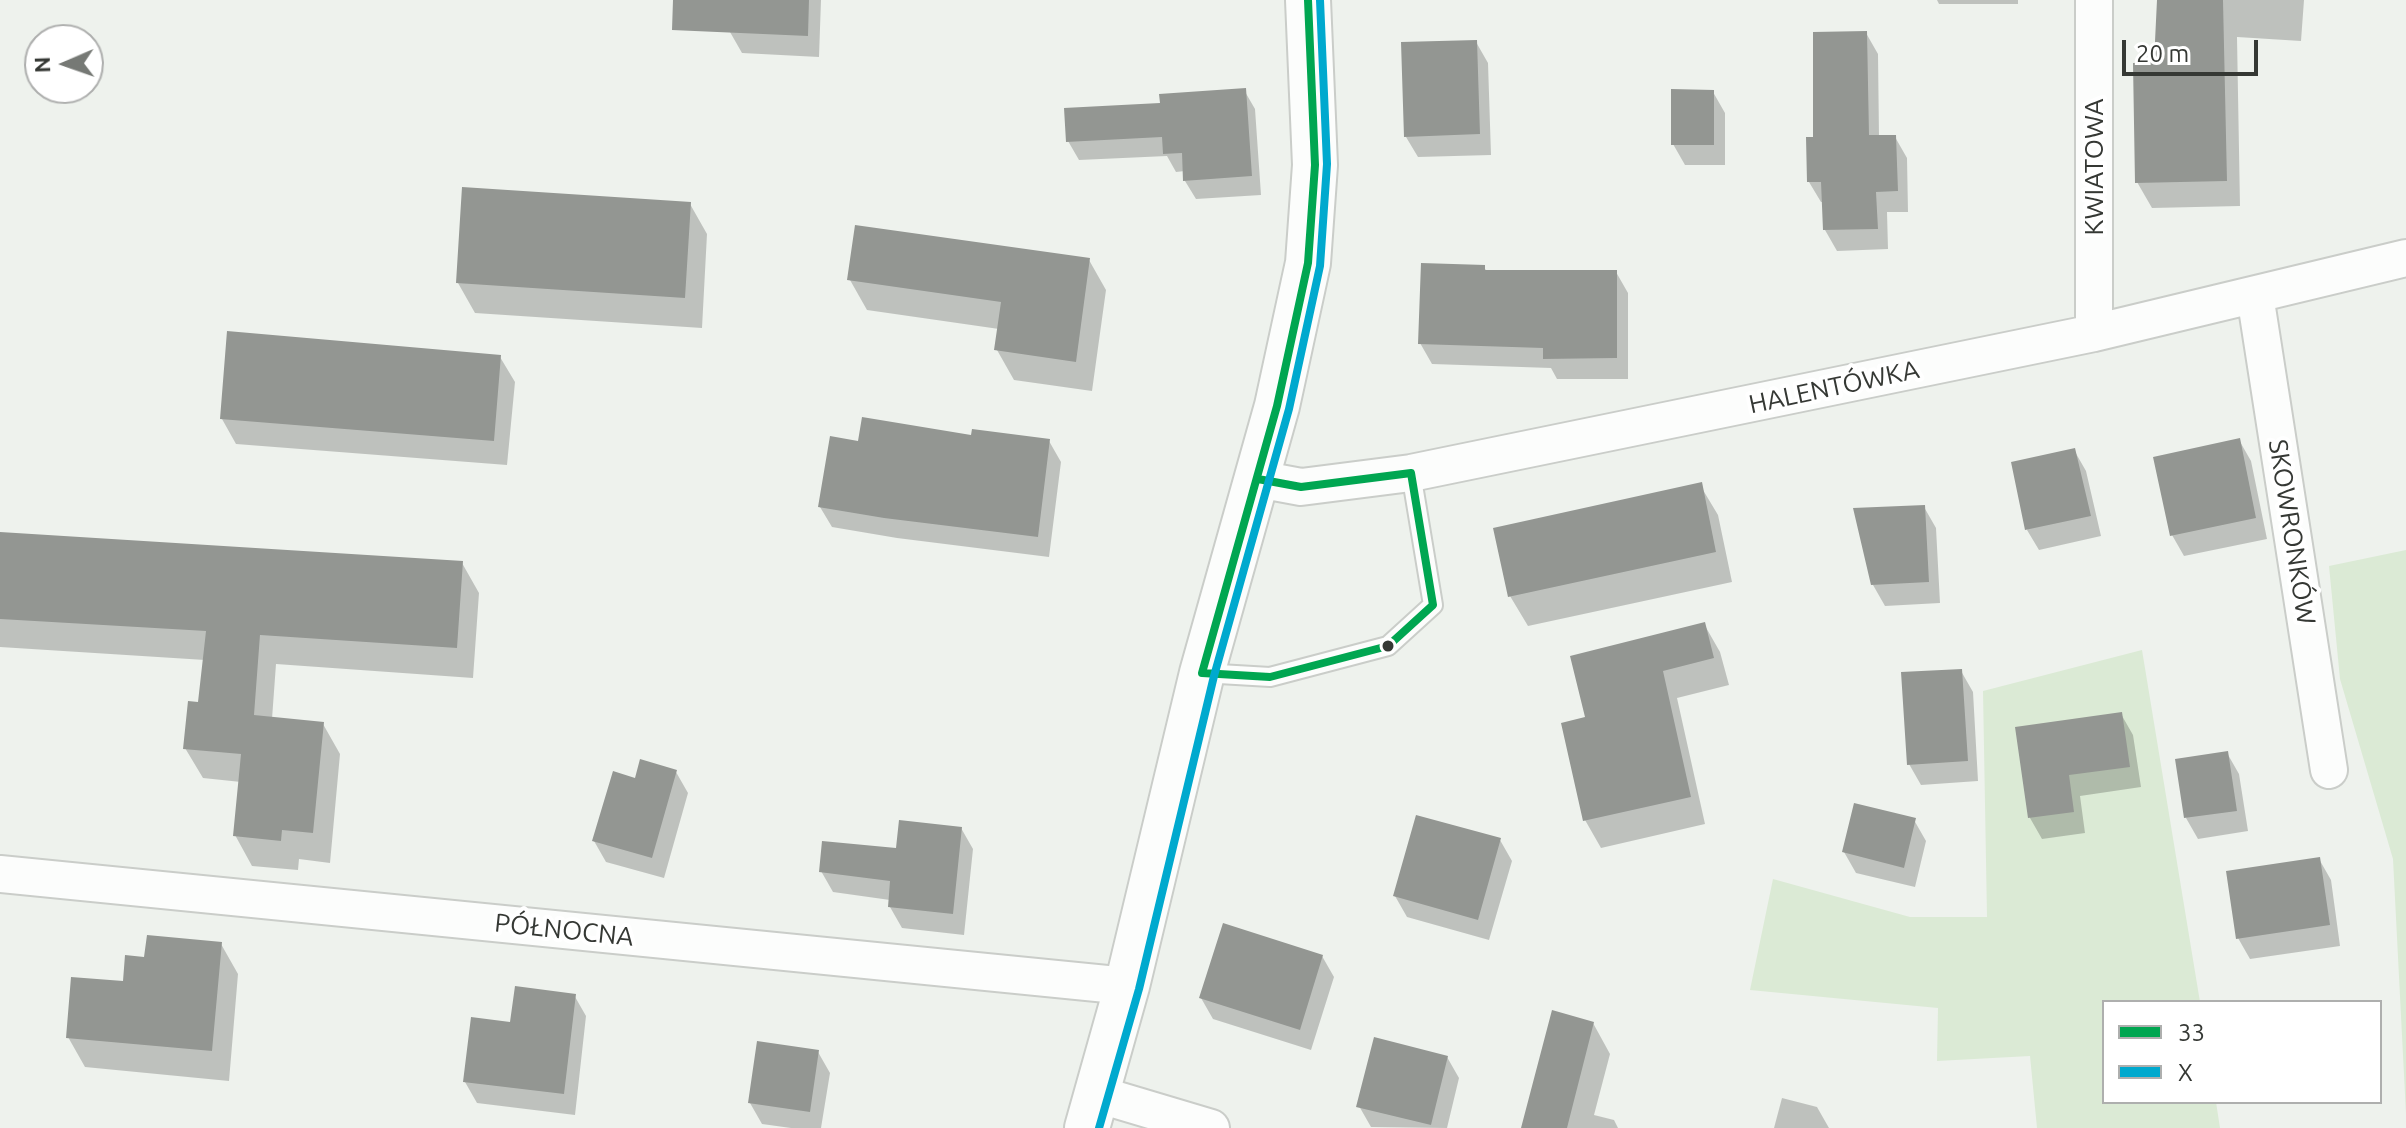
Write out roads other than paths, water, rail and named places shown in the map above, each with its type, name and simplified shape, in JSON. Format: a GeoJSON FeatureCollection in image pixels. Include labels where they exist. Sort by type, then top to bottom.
{"type":"FeatureCollection","features":[{"type":"Feature","properties":{"kind":"street"},"geometry":{"type":"LineString","coordinates":[[1211,1128],[1092,1111],[1127,986],[1202,673],[1277,406],[1308,263],[1315,165],[1308,0]]}},
{"type":"Feature","properties":{"kind":"street","name":"KWIATOWA"},"geometry":{"type":"LineString","coordinates":[[2094,0],[2094,333]]}},
{"type":"Feature","properties":{"kind":"street","name":"HALENTÓWKA"},"geometry":{"type":"LineString","coordinates":[[1258,479],[1301,487],[1411,473],[2094,333],[2406,258]]}},
{"type":"Feature","properties":{"kind":"street","name":"SKOWRONKÓW"},"geometry":{"type":"LineString","coordinates":[[2255,295],[2329,770]]}},
{"type":"Feature","properties":{"kind":"street","name":"PÓŁNOCNA"},"geometry":{"type":"LineString","coordinates":[[0,874],[1127,986]]}},
{"type":"Feature","properties":{"kind":"lane"},"geometry":{"type":"LineString","coordinates":[[1202,673],[1270,677],[1388,646],[1433,605],[1411,473]]}}]}
